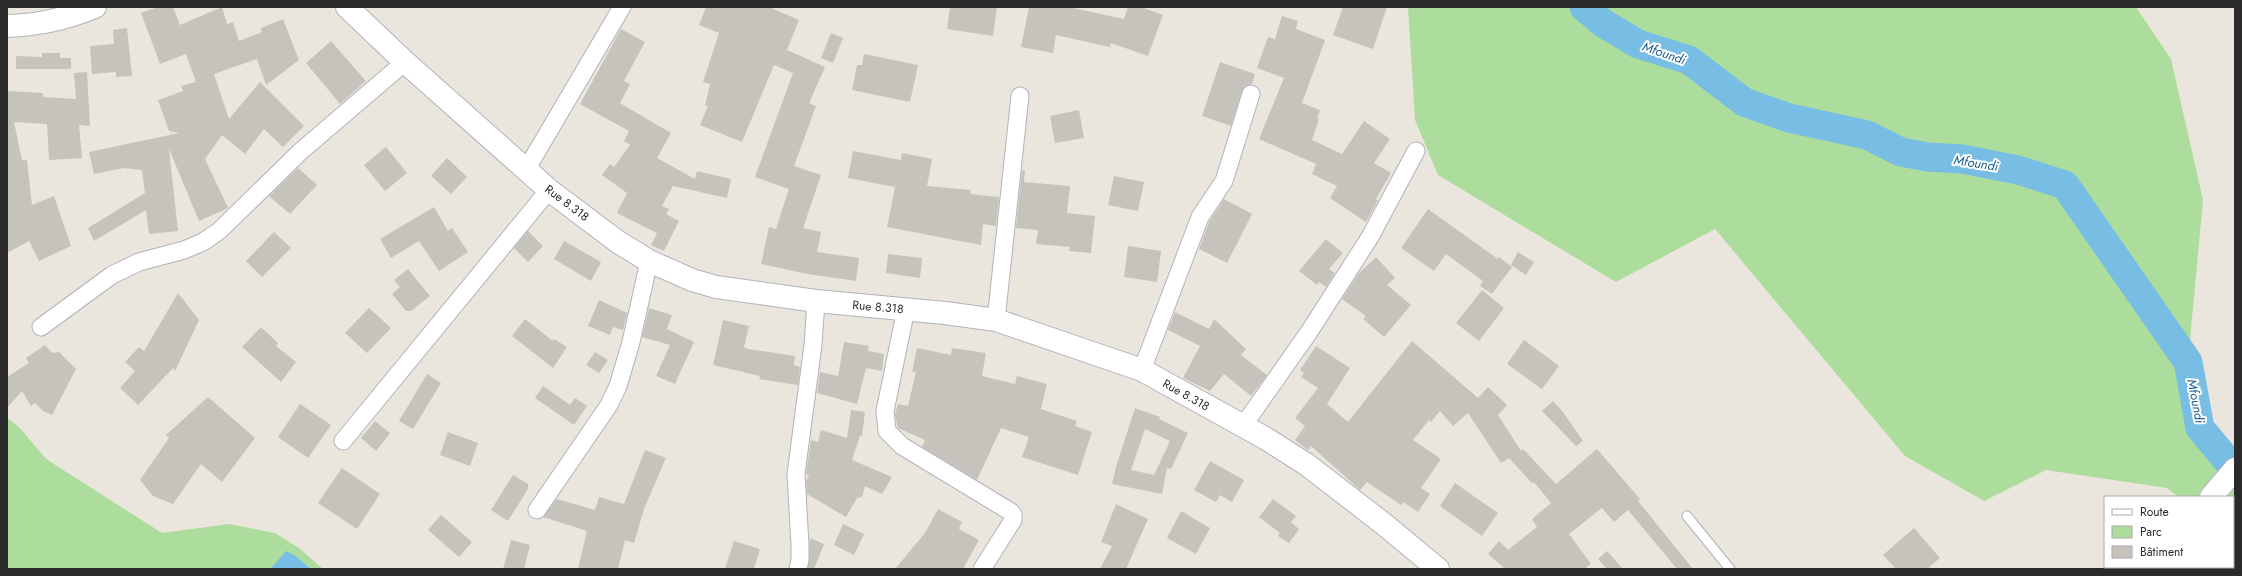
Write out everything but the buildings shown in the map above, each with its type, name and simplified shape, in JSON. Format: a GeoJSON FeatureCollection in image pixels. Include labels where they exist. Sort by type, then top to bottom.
{"type":"FeatureCollection","features":[{"type":"Feature","properties":{"kind":"main road"},"geometry":{"type":"LineString","coordinates":[[7,26],[32,26],[59,20],[95,7]]}},
{"type":"Feature","properties":{"kind":"main road","name":"Rue 8.318"},"geometry":{"type":"LineString","coordinates":[[347,7],[405,62],[549,190],[618,242],[649,261],[692,280],[716,287],[816,301],[906,309],[996,320],[1057,339],[1142,370],[1243,426],[1306,464],[1385,525],[1438,569]]}},
{"type":"Feature","properties":{"kind":"main road"},"geometry":{"type":"LineString","coordinates":[[2212,496],[2231,473]]}},
{"type":"Feature","properties":{"kind":"street"},"geometry":{"type":"LineString","coordinates":[[526,170],[622,7]]}},
{"type":"Feature","properties":{"kind":"street"},"geometry":{"type":"LineString","coordinates":[[41,327],[112,275],[138,262],[184,250],[203,242],[219,232],[301,151],[405,62]]}},
{"type":"Feature","properties":{"kind":"street"},"geometry":{"type":"LineString","coordinates":[[1142,370],[1200,217],[1224,181],[1251,94]]}},
{"type":"Feature","properties":{"kind":"street"},"geometry":{"type":"LineString","coordinates":[[996,320],[1020,96]]}},
{"type":"Feature","properties":{"kind":"street"},"geometry":{"type":"LineString","coordinates":[[1243,426],[1309,332],[1370,237],[1416,151]]}},
{"type":"Feature","properties":{"kind":"street"},"geometry":{"type":"LineString","coordinates":[[342,441],[549,190]]}},
{"type":"Feature","properties":{"kind":"street"},"geometry":{"type":"LineString","coordinates":[[537,510],[609,405],[618,386],[649,261]]}},
{"type":"Feature","properties":{"kind":"street"},"geometry":{"type":"LineString","coordinates":[[798,569],[800,560],[796,474],[812,361],[816,301]]}},
{"type":"Feature","properties":{"kind":"street"},"geometry":{"type":"LineString","coordinates":[[906,309],[885,411],[887,431],[902,446],[1011,512],[1013,515],[1013,520],[982,569]]}},
{"type":"Feature","properties":{"kind":"lane"},"geometry":{"type":"LineString","coordinates":[[1688,516],[1730,569]]}},
{"type":"Feature","properties":{"kind":"green space"},"geometry":{"type":"Polygon","coordinates":[[[1408,7],[2136,7],[2171,59],[2203,200],[2188,362],[2200,428],[2235,470],[2235,569],[2225,569],[2234,568],[2234,496],[2178,496],[2167,488],[2046,470],[1984,501],[1905,456],[1715,229],[1616,282],[1438,175],[1415,120],[1408,7]]]}},
{"type":"Feature","properties":{"kind":"green space"},"geometry":{"type":"Polygon","coordinates":[[[7,418],[20,428],[46,459],[162,533],[229,524],[275,533],[299,548],[323,569],[311,569],[296,556],[286,552],[270,569],[7,569],[7,418]]]}},
{"type":"Feature","properties":{"kind":"water"},"geometry":{"type":"Polygon","coordinates":[[[286,551],[296,556],[311,569],[270,569],[286,551]]]}},
{"type":"Feature","properties":{"kind":"waterway","name":"Mfoundi"},"geometry":{"type":"LineString","coordinates":[[1584,7],[1603,23],[1638,44],[1689,60],[1744,102],[1789,118],[1867,135],[1901,152],[1928,157],[1962,159],[2018,170],[2065,185],[2188,362],[2200,428],[2235,470]]}}]}
